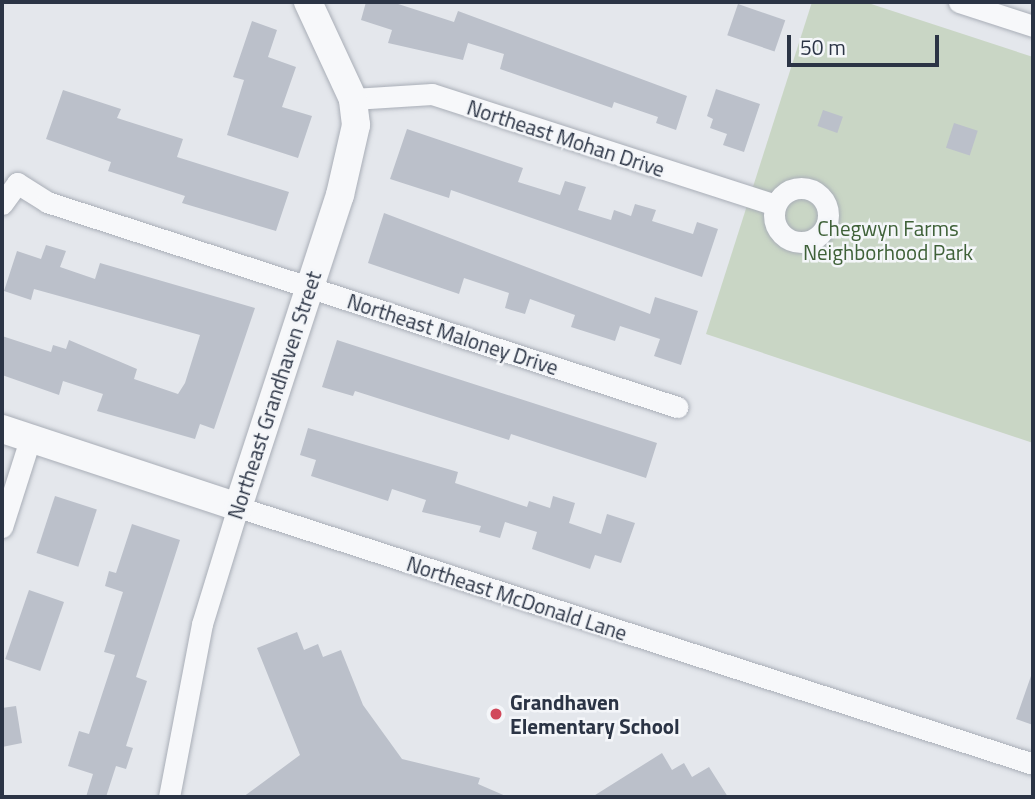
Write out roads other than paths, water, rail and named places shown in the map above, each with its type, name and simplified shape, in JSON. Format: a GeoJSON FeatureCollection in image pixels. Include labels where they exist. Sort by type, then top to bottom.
{"type":"FeatureCollection","features":[{"type":"Feature","properties":{"kind":"street","name":"Northeast Grandhaven Street"},"geometry":{"type":"LineString","coordinates":[[169,797],[202,624],[352,153],[353,99],[308,2]]}},
{"type":"Feature","properties":{"kind":"street"},"geometry":{"type":"LineString","coordinates":[[959,2],[1033,26]]}},
{"type":"Feature","properties":{"kind":"street","name":"Northeast Mohan Drive"},"geometry":{"type":"LineString","coordinates":[[353,99],[432,94],[776,205]]}},
{"type":"Feature","properties":{"kind":"street","name":"Northeast Maloney Drive"},"geometry":{"type":"LineString","coordinates":[[2,204],[17,183],[47,202],[677,407]]}},
{"type":"Feature","properties":{"kind":"street","name":"Northeast McDonald Lane"},"geometry":{"type":"LineString","coordinates":[[2,429],[1033,764]]}},
{"type":"Feature","properties":{"kind":"street"},"geometry":{"type":"LineString","coordinates":[[2,527],[30,439]]}},
{"type":"Feature","properties":{"kind":"place","name":"Grandhaven Elementary School"},"geometry":{"type":"Point","coordinates":[496,714]}},
{"type":"Feature","properties":{"kind":"park label","name":"Chegwyn Farms Neighborhood Park"},"geometry":{"type":"Point","coordinates":[888,240]}}]}
